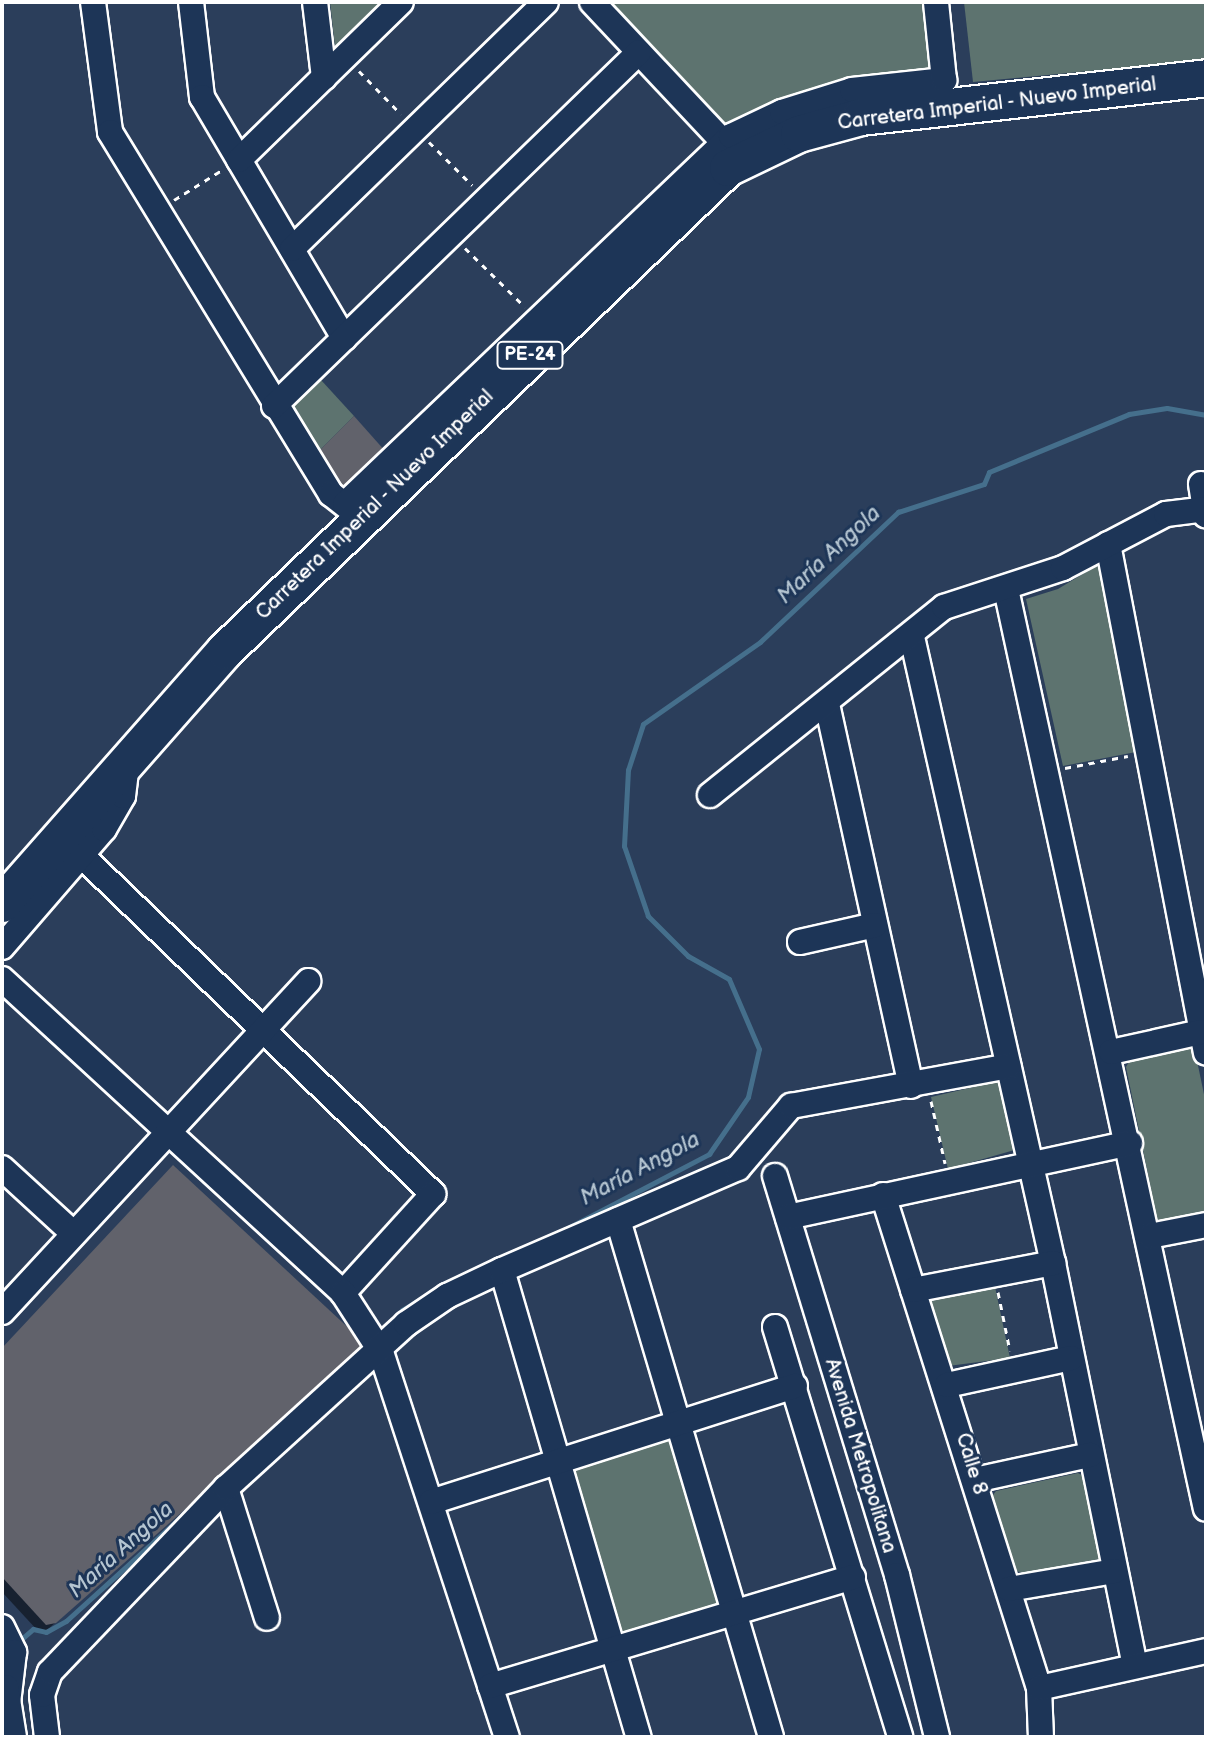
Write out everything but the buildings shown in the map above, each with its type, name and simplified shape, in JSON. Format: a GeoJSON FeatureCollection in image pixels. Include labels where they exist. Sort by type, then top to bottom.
{"type":"FeatureCollection","features":[{"type":"Feature","properties":{"kind":"highway","name":"Carretera Imperial - Nuevo Imperial"},"geometry":{"type":"LineString","coordinates":[[2,904],[195,681],[353,511],[704,186],[732,151],[861,117],[1206,78]]}},
{"type":"Feature","properties":{"kind":"street"},"geometry":{"type":"LineString","coordinates":[[93,2],[110,132],[274,406],[331,494],[353,511],[537,319],[732,151],[818,99],[866,88],[944,80],[936,2]]}},
{"type":"Feature","properties":{"kind":"street"},"geometry":{"type":"LineString","coordinates":[[191,2],[202,97],[344,338]]}},
{"type":"Feature","properties":{"kind":"street"},"geometry":{"type":"LineString","coordinates":[[315,2],[324,77]]}},
{"type":"Feature","properties":{"kind":"street"},"geometry":{"type":"LineString","coordinates":[[239,160],[401,2]]}},
{"type":"Feature","properties":{"kind":"street"},"geometry":{"type":"LineString","coordinates":[[292,249],[546,2]]}},
{"type":"Feature","properties":{"kind":"street"},"geometry":{"type":"LineString","coordinates":[[592,2],[732,151]]}},
{"type":"Feature","properties":{"kind":"street"},"geometry":{"type":"LineString","coordinates":[[274,406],[639,52]]}},
{"type":"Feature","properties":{"kind":"street"},"geometry":{"type":"LineString","coordinates":[[710,795],[912,637],[944,607],[1063,568],[1166,514],[1205,512],[1201,484]]}},
{"type":"Feature","properties":{"kind":"street"},"geometry":{"type":"LineString","coordinates":[[1108,544],[1204,1042],[1111,1052]]}},
{"type":"Feature","properties":{"kind":"street"},"geometry":{"type":"LineString","coordinates":[[1006,589],[1111,1052],[1206,1509]]}},
{"type":"Feature","properties":{"kind":"street"},"geometry":{"type":"LineString","coordinates":[[912,637],[1053,1263],[1135,1666]]}},
{"type":"Feature","properties":{"kind":"street"},"geometry":{"type":"LineString","coordinates":[[827,704],[875,925],[919,1084]]}},
{"type":"Feature","properties":{"kind":"street"},"geometry":{"type":"LineString","coordinates":[[2,947],[81,855],[123,796],[128,757]]}},
{"type":"Feature","properties":{"kind":"street"},"geometry":{"type":"LineString","coordinates":[[81,855],[433,1194],[343,1293]]}},
{"type":"Feature","properties":{"kind":"street"},"geometry":{"type":"LineString","coordinates":[[800,942],[875,925]]}},
{"type":"Feature","properties":{"kind":"street"},"geometry":{"type":"LineString","coordinates":[[2,979],[343,1293],[377,1346],[507,1737]]}},
{"type":"Feature","properties":{"kind":"street"},"geometry":{"type":"LineString","coordinates":[[2,1312],[309,981]]}},
{"type":"Feature","properties":{"kind":"street"},"geometry":{"type":"LineString","coordinates":[[47,1737],[42,1695],[50,1672],[226,1488],[377,1346],[406,1324],[447,1296],[502,1270],[738,1168],[791,1106],[1008,1066]]}},
{"type":"Feature","properties":{"kind":"street"},"geometry":{"type":"LineString","coordinates":[[788,1217],[948,1179],[1130,1143]]}},
{"type":"Feature","properties":{"kind":"street"},"geometry":{"type":"LineString","coordinates":[[2,1168],[73,1233]]}},
{"type":"Feature","properties":{"kind":"street","name":"Avenida Metropolitana"},"geometry":{"type":"LineString","coordinates":[[775,1176],[897,1575],[937,1737]]}},
{"type":"Feature","properties":{"kind":"street","name":"Calle 8"},"geometry":{"type":"LineString","coordinates":[[883,1195],[947,1385],[1039,1688],[1041,1737]]}},
{"type":"Feature","properties":{"kind":"street"},"geometry":{"type":"LineString","coordinates":[[618,1220],[771,1737]]}},
{"type":"Feature","properties":{"kind":"street"},"geometry":{"type":"LineString","coordinates":[[1150,1236],[1206,1225]]}},
{"type":"Feature","properties":{"kind":"street"},"geometry":{"type":"LineString","coordinates":[[913,1290],[1053,1263]]}},
{"type":"Feature","properties":{"kind":"street"},"geometry":{"type":"LineString","coordinates":[[502,1270],[559,1460],[611,1651],[639,1737]]}},
{"type":"Feature","properties":{"kind":"street"},"geometry":{"type":"LineString","coordinates":[[775,1327],[900,1737]]}},
{"type":"Feature","properties":{"kind":"street"},"geometry":{"type":"LineString","coordinates":[[947,1385],[1071,1358]]}},
{"type":"Feature","properties":{"kind":"street"},"geometry":{"type":"LineString","coordinates":[[431,1502],[795,1386]]}},
{"type":"Feature","properties":{"kind":"street"},"geometry":{"type":"LineString","coordinates":[[975,1480],[1090,1455]]}},
{"type":"Feature","properties":{"kind":"street"},"geometry":{"type":"LineString","coordinates":[[226,1488],[267,1618]]}},
{"type":"Feature","properties":{"kind":"street"},"geometry":{"type":"LineString","coordinates":[[1009,1589],[1114,1571]]}},
{"type":"Feature","properties":{"kind":"street"},"geometry":{"type":"LineString","coordinates":[[490,1686],[853,1577]]}},
{"type":"Feature","properties":{"kind":"street"},"geometry":{"type":"LineString","coordinates":[[2,1627],[14,1652],[8,1703]]}},
{"type":"Feature","properties":{"kind":"street"},"geometry":{"type":"LineString","coordinates":[[1039,1688],[1206,1651]]}},
{"type":"Feature","properties":{"kind":"street"},"geometry":{"type":"LineString","coordinates":[[2,1673],[14,1737]]}},
{"type":"Feature","properties":{"kind":"path"},"geometry":{"type":"LineString","coordinates":[[157,210],[239,160]]}},
{"type":"Feature","properties":{"kind":"path"},"geometry":{"type":"LineString","coordinates":[[451,234],[537,319]]}},
{"type":"Feature","properties":{"kind":"path"},"geometry":{"type":"LineString","coordinates":[[1048,771],[1148,752]]}},
{"type":"Feature","properties":{"kind":"path"},"geometry":{"type":"LineString","coordinates":[[919,1084],[948,1179]]}},
{"type":"Feature","properties":{"kind":"path"},"geometry":{"type":"LineString","coordinates":[[994,1274],[1014,1370]]}},
{"type":"Feature","properties":{"kind":"green space"},"geometry":{"type":"Polygon","coordinates":[[[330,2],[381,2],[335,47],[330,2]]]}},
{"type":"Feature","properties":{"kind":"green space"},"geometry":{"type":"Polygon","coordinates":[[[608,2],[923,2],[931,72],[776,103],[726,125],[608,2]]]}},
{"type":"Feature","properties":{"kind":"green space"},"geometry":{"type":"Polygon","coordinates":[[[964,2],[1206,2],[1206,60],[973,82],[964,2]]]}},
{"type":"Feature","properties":{"kind":"green space"},"geometry":{"type":"Polygon","coordinates":[[[321,380],[354,416],[316,454],[288,410],[321,380]]]}},
{"type":"Feature","properties":{"kind":"green space"},"geometry":{"type":"Polygon","coordinates":[[[1096,566],[1101,567],[1136,752],[1063,766],[1026,599],[1058,589],[1096,566]]]}},
{"type":"Feature","properties":{"kind":"green space"},"geometry":{"type":"Polygon","coordinates":[[[1187,1047],[1195,1051],[1206,1104],[1206,1214],[1165,1224],[1157,1219],[1126,1067],[1131,1058],[1187,1047]]]}},
{"type":"Feature","properties":{"kind":"green space"},"geometry":{"type":"Polygon","coordinates":[[[995,1082],[1003,1085],[1018,1149],[948,1169],[931,1097],[995,1082]]]}},
{"type":"Feature","properties":{"kind":"green space"},"geometry":{"type":"Polygon","coordinates":[[[995,1287],[1010,1358],[948,1366],[929,1309],[932,1299],[995,1287]]]}},
{"type":"Feature","properties":{"kind":"green space"},"geometry":{"type":"Polygon","coordinates":[[[669,1435],[721,1606],[616,1638],[564,1467],[669,1435]]]}},
{"type":"Feature","properties":{"kind":"green space"},"geometry":{"type":"Polygon","coordinates":[[[1078,1473],[1085,1477],[1104,1554],[1100,1559],[1023,1573],[1013,1570],[990,1499],[996,1491],[1078,1473]]]}},
{"type":"Feature","properties":{"kind":"waterway","name":"María Angola"},"geometry":{"type":"LineString","coordinates":[[556,1234],[709,1154],[748,1097],[759,1049],[729,979],[688,956],[648,916],[624,846],[628,770],[643,724],[760,642],[898,512],[984,484],[989,472],[1129,414],[1167,408],[1206,415]]}},
{"type":"Feature","properties":{"kind":"waterway","name":"María Angola"},"geometry":{"type":"LineString","coordinates":[[395,1320],[402,1310],[428,1295]]}},
{"type":"Feature","properties":{"kind":"waterway","name":"María Angola"},"geometry":{"type":"LineString","coordinates":[[18,1642],[33,1629],[46,1632],[66,1621],[185,1513]]}}]}
